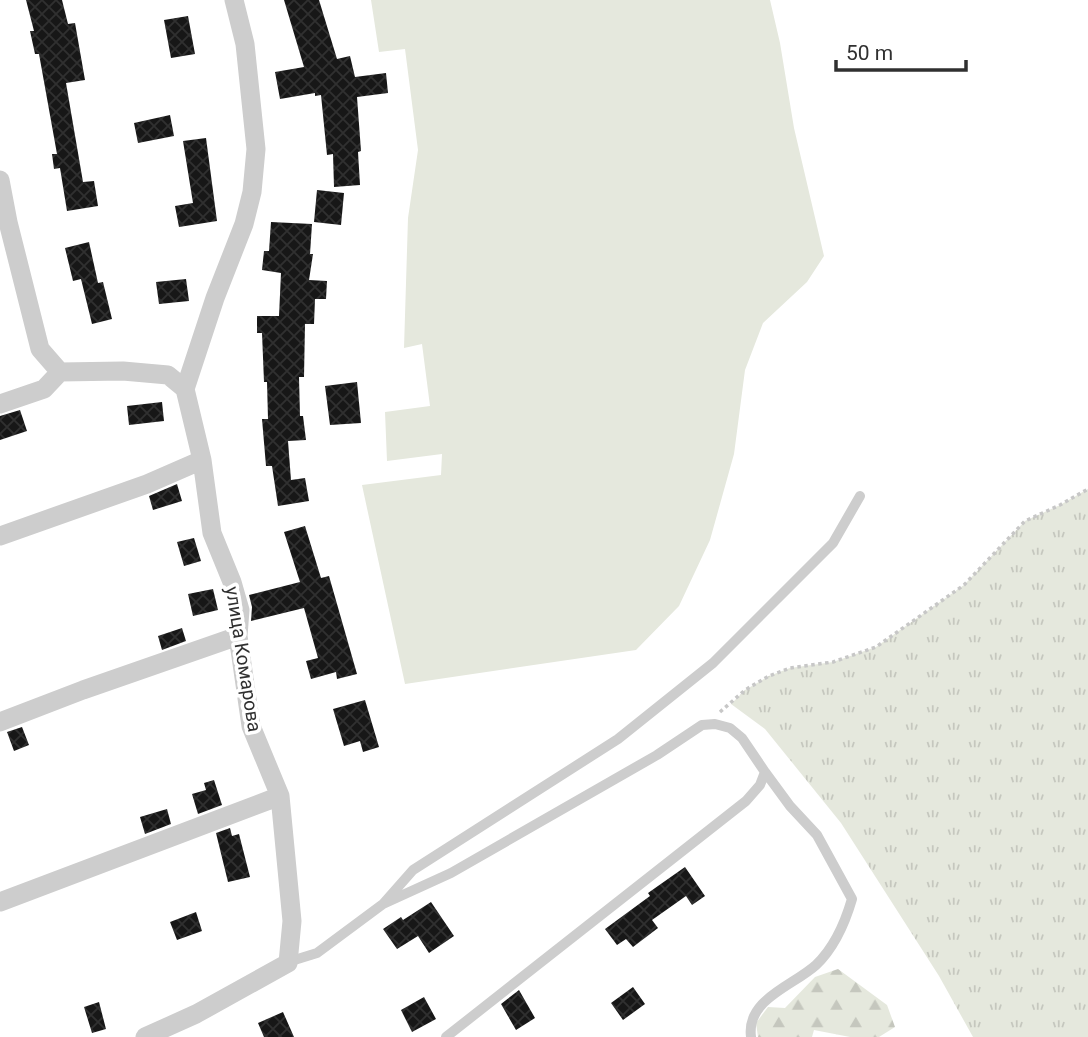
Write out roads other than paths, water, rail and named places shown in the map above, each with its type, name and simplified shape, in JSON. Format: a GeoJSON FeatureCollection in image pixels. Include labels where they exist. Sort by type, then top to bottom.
{"type":"FeatureCollection","features":[{"type":"Feature","properties":{"kind":"street"},"geometry":{"type":"LineString","coordinates":[[0,404],[44,389],[60,372],[168,375],[185,388],[215,298],[244,224],[252,192],[256,149],[245,44],[234,0]]}},
{"type":"Feature","properties":{"kind":"street"},"geometry":{"type":"LineString","coordinates":[[0,180],[4,223],[40,349],[60,372]]}},
{"type":"Feature","properties":{"kind":"street","name":"улица Комарова"},"geometry":{"type":"LineString","coordinates":[[185,388],[202,460],[212,533],[240,610],[238,636],[251,726],[280,796],[292,921],[288,962]]}},
{"type":"Feature","properties":{"kind":"street"},"geometry":{"type":"LineString","coordinates":[[0,536],[147,484],[202,460]]}},
{"type":"Feature","properties":{"kind":"street"},"geometry":{"type":"LineString","coordinates":[[0,722],[238,636]]}},
{"type":"Feature","properties":{"kind":"street"},"geometry":{"type":"LineString","coordinates":[[0,902],[280,796]]}},
{"type":"Feature","properties":{"kind":"street"},"geometry":{"type":"LineString","coordinates":[[145,1037],[196,1014],[288,962]]}},
{"type":"Feature","properties":{"kind":"lane"},"geometry":{"type":"LineString","coordinates":[[288,962],[317,953],[383,904],[413,870],[618,739],[713,663],[833,543],[860,496]]}},
{"type":"Feature","properties":{"kind":"lane"},"geometry":{"type":"LineString","coordinates":[[383,904],[451,873],[657,755],[702,725],[715,724],[730,728],[742,738],[790,806],[817,835],[852,899],[843,929],[817,964],[776,992],[755,1011],[750,1029],[751,1037]]}},
{"type":"Feature","properties":{"kind":"lane"},"geometry":{"type":"LineString","coordinates":[[446,1037],[746,801],[760,785],[765,772]]}}]}
